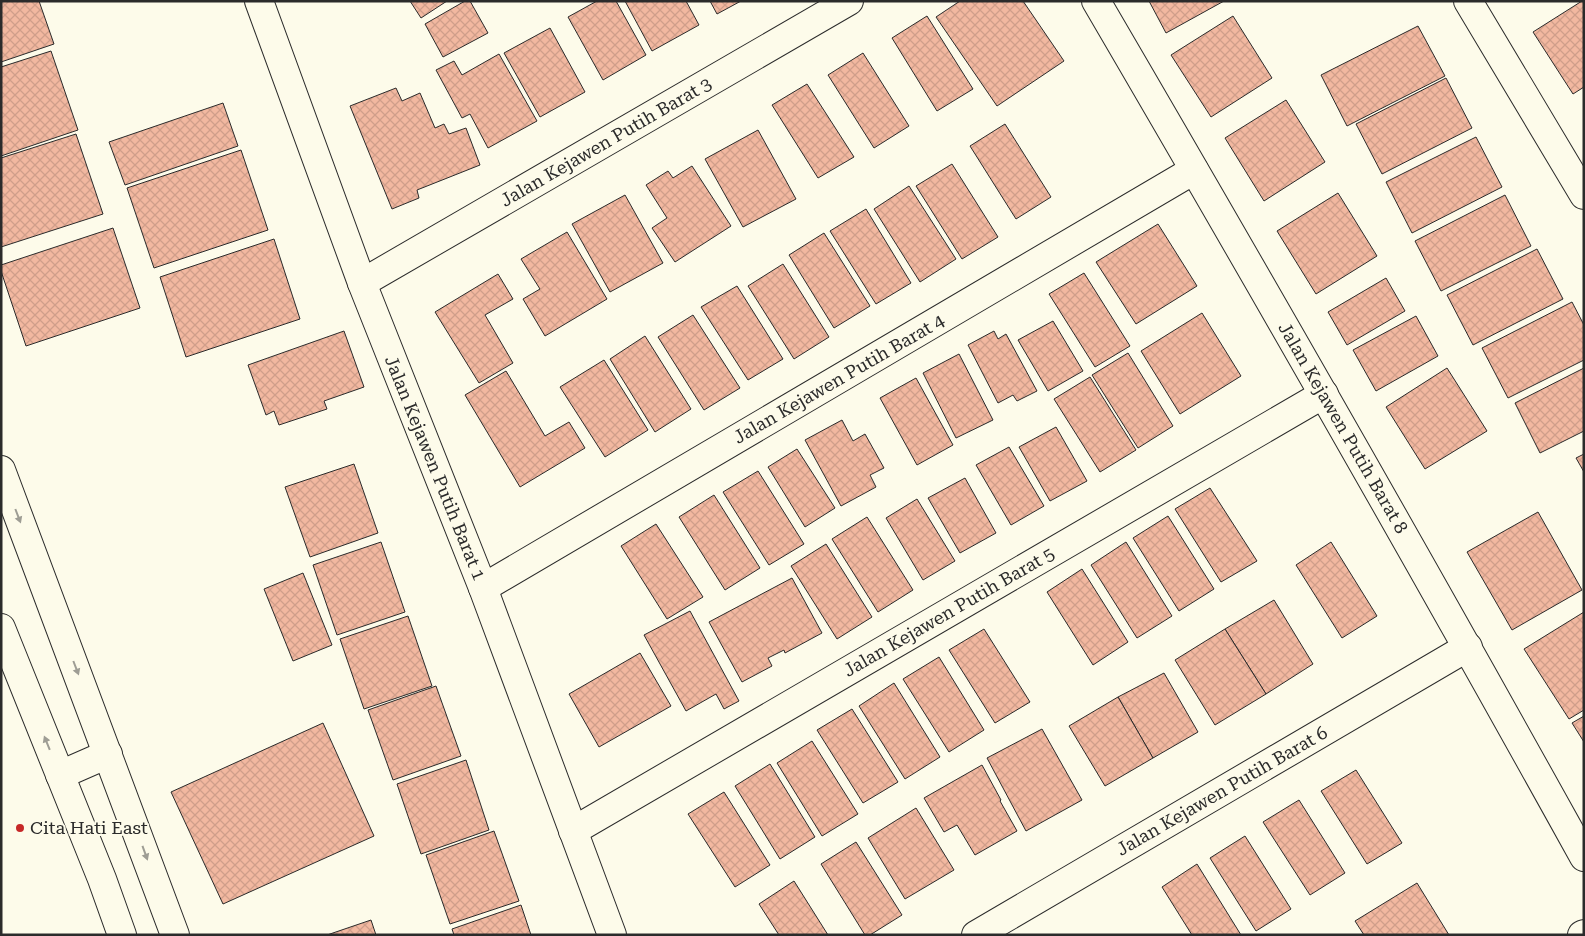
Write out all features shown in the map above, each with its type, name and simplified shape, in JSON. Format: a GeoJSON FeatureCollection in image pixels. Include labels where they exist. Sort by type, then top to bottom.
{"type":"FeatureCollection","features":[{"type":"Feature","properties":{"kind":"street","name":"Jalan Kejawen Putih Barat 1"},"geometry":{"type":"LineString","coordinates":[[259,1],[362,283],[483,588],[612,935]]}},
{"type":"Feature","properties":{"kind":"street"},"geometry":{"type":"LineString","coordinates":[[273,40],[277,1]]}},
{"type":"Feature","properties":{"kind":"street","name":"Jalan Kejawen Putih Barat 3"},"geometry":{"type":"LineString","coordinates":[[362,283],[849,1]]}},
{"type":"Feature","properties":{"kind":"street","name":"Jalan Kejawen Putih Barat 8"},"geometry":{"type":"LineString","coordinates":[[1096,1],[1324,394],[1468,647],[1584,857]]}},
{"type":"Feature","properties":{"kind":"street"},"geometry":{"type":"LineString","coordinates":[[1468,1],[1584,195]]}},
{"type":"Feature","properties":{"kind":"street","name":"Jalan Kejawen Putih Barat 4"},"geometry":{"type":"LineString","coordinates":[[483,588],[1194,170]]}},
{"type":"Feature","properties":{"kind":"street","name":"Jalan Kejawen Putih Barat 5"},"geometry":{"type":"LineString","coordinates":[[573,831],[1324,394]]}},
{"type":"Feature","properties":{"kind":"street"},"geometry":{"type":"LineString","coordinates":[[1,470],[175,935]]}},
{"type":"Feature","properties":{"kind":"street"},"geometry":{"type":"LineString","coordinates":[[1,628],[102,879],[122,935]]}},
{"type":"Feature","properties":{"kind":"street","name":"Jalan Kejawen Putih Barat 6"},"geometry":{"type":"LineString","coordinates":[[976,935],[1468,647]]}},
{"type":"Feature","properties":{"kind":"street"},"geometry":{"type":"LineString","coordinates":[[60,775],[108,754]]}},
{"type":"Feature","properties":{"kind":"building"},"geometry":{"type":"Polygon","coordinates":[[[1,1],[39,1],[54,44],[1,62],[1,1]]]}},
{"type":"Feature","properties":{"kind":"building"},"geometry":{"type":"Polygon","coordinates":[[[410,1],[447,1],[421,18],[410,1]]]}},
{"type":"Feature","properties":{"kind":"building"},"geometry":{"type":"Polygon","coordinates":[[[465,1],[470,1],[488,33],[443,57],[425,24],[465,1]]]}},
{"type":"Feature","properties":{"kind":"building"},"geometry":{"type":"Polygon","coordinates":[[[597,1],[616,1],[646,55],[603,80],[568,17],[597,1]]]}},
{"type":"Feature","properties":{"kind":"building"},"geometry":{"type":"Polygon","coordinates":[[[625,1],[686,1],[699,25],[652,51],[625,1]]]}},
{"type":"Feature","properties":{"kind":"building"},"geometry":{"type":"Polygon","coordinates":[[[710,1],[741,1],[717,14],[710,1]]]}},
{"type":"Feature","properties":{"kind":"building"},"geometry":{"type":"Polygon","coordinates":[[[960,1],[1023,1],[1064,61],[997,106],[936,17],[960,1]]]}},
{"type":"Feature","properties":{"kind":"building"},"geometry":{"type":"Polygon","coordinates":[[[1149,1],[1224,1],[1166,33],[1149,1]]]}},
{"type":"Feature","properties":{"kind":"building"},"geometry":{"type":"Polygon","coordinates":[[[1584,1],[1584,87],[1573,94],[1533,32],[1584,1]]]}},
{"type":"Feature","properties":{"kind":"building"},"geometry":{"type":"Polygon","coordinates":[[[927,16],[973,89],[937,111],[892,38],[927,16]]]}},
{"type":"Feature","properties":{"kind":"building"},"geometry":{"type":"Polygon","coordinates":[[[1233,16],[1272,78],[1211,117],[1171,55],[1233,16]]]}},
{"type":"Feature","properties":{"kind":"building"},"geometry":{"type":"Polygon","coordinates":[[[1418,26],[1445,76],[1347,126],[1321,75],[1418,26]]]}},
{"type":"Feature","properties":{"kind":"building"},"geometry":{"type":"Polygon","coordinates":[[[550,28],[585,92],[540,117],[504,53],[550,28]]]}},
{"type":"Feature","properties":{"kind":"building"},"geometry":{"type":"Polygon","coordinates":[[[51,51],[78,130],[1,156],[1,67],[51,51]]]}},
{"type":"Feature","properties":{"kind":"building"},"geometry":{"type":"Polygon","coordinates":[[[863,53],[909,126],[874,148],[828,75],[863,53]]]}},
{"type":"Feature","properties":{"kind":"building"},"geometry":{"type":"Polygon","coordinates":[[[499,54],[537,121],[488,148],[470,114],[462,118],[436,70],[454,61],[462,75],[499,54]]]}},
{"type":"Feature","properties":{"kind":"building"},"geometry":{"type":"Polygon","coordinates":[[[1446,78],[1472,128],[1382,174],[1356,124],[1446,78]]]}},
{"type":"Feature","properties":{"kind":"building"},"geometry":{"type":"Polygon","coordinates":[[[807,84],[854,157],[818,178],[772,105],[807,84]]]}},
{"type":"Feature","properties":{"kind":"building"},"geometry":{"type":"Polygon","coordinates":[[[396,88],[402,101],[420,93],[435,128],[444,124],[449,134],[466,128],[480,165],[417,190],[419,198],[392,209],[350,106],[396,88]]]}},
{"type":"Feature","properties":{"kind":"building"},"geometry":{"type":"Polygon","coordinates":[[[1286,100],[1325,162],[1264,201],[1225,138],[1286,100]]]}},
{"type":"Feature","properties":{"kind":"building"},"geometry":{"type":"Polygon","coordinates":[[[223,103],[238,146],[125,185],[109,142],[223,103]]]}},
{"type":"Feature","properties":{"kind":"building"},"geometry":{"type":"Polygon","coordinates":[[[1005,124],[1051,197],[1016,219],[970,146],[1005,124]]]}},
{"type":"Feature","properties":{"kind":"building"},"geometry":{"type":"Polygon","coordinates":[[[758,130],[796,199],[743,227],[705,159],[758,130]]]}},
{"type":"Feature","properties":{"kind":"building"},"geometry":{"type":"Polygon","coordinates":[[[76,134],[103,214],[1,247],[1,158],[76,134]]]}},
{"type":"Feature","properties":{"kind":"building"},"geometry":{"type":"Polygon","coordinates":[[[1476,137],[1502,187],[1412,233],[1386,182],[1476,137]]]}},
{"type":"Feature","properties":{"kind":"building"},"geometry":{"type":"Polygon","coordinates":[[[241,150],[268,230],[154,268],[127,188],[241,150]]]}},
{"type":"Feature","properties":{"kind":"building"},"geometry":{"type":"Polygon","coordinates":[[[952,164],[998,237],[962,259],[916,186],[952,164]]]}},
{"type":"Feature","properties":{"kind":"building"},"geometry":{"type":"Polygon","coordinates":[[[692,166],[731,226],[675,262],[652,228],[667,218],[646,185],[668,171],[673,178],[692,166]]]}},
{"type":"Feature","properties":{"kind":"building"},"geometry":{"type":"Polygon","coordinates":[[[909,186],[956,259],[920,282],[874,209],[909,186]]]}},
{"type":"Feature","properties":{"kind":"building"},"geometry":{"type":"Polygon","coordinates":[[[1338,193],[1377,256],[1316,294],[1277,231],[1338,193]]]}},
{"type":"Feature","properties":{"kind":"building"},"geometry":{"type":"Polygon","coordinates":[[[625,195],[663,263],[610,292],[572,224],[625,195]]]}},
{"type":"Feature","properties":{"kind":"building"},"geometry":{"type":"Polygon","coordinates":[[[1505,195],[1531,246],[1441,291],[1415,241],[1505,195]]]}},
{"type":"Feature","properties":{"kind":"building"},"geometry":{"type":"Polygon","coordinates":[[[866,209],[911,283],[876,304],[830,231],[866,209]]]}},
{"type":"Feature","properties":{"kind":"building"},"geometry":{"type":"Polygon","coordinates":[[[1158,224],[1197,286],[1136,324],[1096,262],[1158,224]]]}},
{"type":"Feature","properties":{"kind":"building"},"geometry":{"type":"Polygon","coordinates":[[[113,228],[140,308],[26,346],[1,271],[1,265],[113,228]]]}},
{"type":"Feature","properties":{"kind":"building"},"geometry":{"type":"Polygon","coordinates":[[[567,232],[607,299],[545,336],[523,299],[540,289],[521,259],[567,232]]]}},
{"type":"Feature","properties":{"kind":"building"},"geometry":{"type":"Polygon","coordinates":[[[824,233],[870,306],[834,328],[789,255],[824,233]]]}},
{"type":"Feature","properties":{"kind":"building"},"geometry":{"type":"Polygon","coordinates":[[[274,239],[300,319],[186,357],[160,277],[274,239]]]}},
{"type":"Feature","properties":{"kind":"building"},"geometry":{"type":"Polygon","coordinates":[[[1537,249],[1563,299],[1473,345],[1447,295],[1537,249]]]}},
{"type":"Feature","properties":{"kind":"building"},"geometry":{"type":"Polygon","coordinates":[[[783,264],[829,337],[794,359],[748,286],[783,264]]]}},
{"type":"Feature","properties":{"kind":"building"},"geometry":{"type":"Polygon","coordinates":[[[1084,273],[1130,346],[1095,367],[1049,294],[1084,273]]]}},
{"type":"Feature","properties":{"kind":"building"},"geometry":{"type":"Polygon","coordinates":[[[498,274],[513,299],[485,315],[513,363],[479,383],[435,312],[498,274]]]}},
{"type":"Feature","properties":{"kind":"building"},"geometry":{"type":"Polygon","coordinates":[[[1386,278],[1405,311],[1347,345],[1328,312],[1386,278]]]}},
{"type":"Feature","properties":{"kind":"building"},"geometry":{"type":"Polygon","coordinates":[[[737,286],[783,359],[748,380],[701,307],[737,286]]]}},
{"type":"Feature","properties":{"kind":"building"},"geometry":{"type":"Polygon","coordinates":[[[1572,302],[1584,325],[1584,360],[1508,398],[1482,348],[1572,302]]]}},
{"type":"Feature","properties":{"kind":"building"},"geometry":{"type":"Polygon","coordinates":[[[1202,313],[1241,376],[1180,414],[1141,351],[1202,313]]]}},
{"type":"Feature","properties":{"kind":"building"},"geometry":{"type":"Polygon","coordinates":[[[693,315],[740,388],[704,410],[658,337],[693,315]]]}},
{"type":"Feature","properties":{"kind":"building"},"geometry":{"type":"Polygon","coordinates":[[[1416,316],[1438,356],[1376,391],[1353,350],[1416,316]]]}},
{"type":"Feature","properties":{"kind":"building"},"geometry":{"type":"Polygon","coordinates":[[[1053,321],[1083,371],[1048,391],[1018,340],[1053,321]]]}},
{"type":"Feature","properties":{"kind":"building"},"geometry":{"type":"Polygon","coordinates":[[[344,331],[364,387],[324,401],[327,409],[279,425],[274,411],[266,415],[248,365],[344,331]]]}},
{"type":"Feature","properties":{"kind":"building"},"geometry":{"type":"Polygon","coordinates":[[[994,331],[998,339],[1006,334],[1037,391],[1017,401],[1013,395],[998,403],[968,345],[994,331]]]}},
{"type":"Feature","properties":{"kind":"building"},"geometry":{"type":"Polygon","coordinates":[[[645,336],[691,409],[655,432],[610,359],[645,336]]]}},
{"type":"Feature","properties":{"kind":"building"},"geometry":{"type":"Polygon","coordinates":[[[1128,353],[1173,426],[1138,448],[1092,375],[1128,353]]]}},
{"type":"Feature","properties":{"kind":"building"},"geometry":{"type":"Polygon","coordinates":[[[959,354],[993,420],[956,438],[923,373],[959,354]]]}},
{"type":"Feature","properties":{"kind":"building"},"geometry":{"type":"Polygon","coordinates":[[[604,360],[648,430],[605,457],[560,387],[604,360]]]}},
{"type":"Feature","properties":{"kind":"building"},"geometry":{"type":"Polygon","coordinates":[[[1447,368],[1487,431],[1425,469],[1386,407],[1447,368]]]}},
{"type":"Feature","properties":{"kind":"building"},"geometry":{"type":"Polygon","coordinates":[[[1584,368],[1584,431],[1540,453],[1515,403],[1584,368]]]}},
{"type":"Feature","properties":{"kind":"building"},"geometry":{"type":"Polygon","coordinates":[[[506,371],[545,436],[569,422],[585,448],[520,487],[465,395],[506,371]]]}},
{"type":"Feature","properties":{"kind":"building"},"geometry":{"type":"Polygon","coordinates":[[[1090,377],[1136,450],[1100,472],[1054,399],[1090,377]]]}},
{"type":"Feature","properties":{"kind":"building"},"geometry":{"type":"Polygon","coordinates":[[[916,378],[953,445],[917,465],[880,398],[916,378]]]}},
{"type":"Feature","properties":{"kind":"building"},"geometry":{"type":"Polygon","coordinates":[[[842,420],[853,441],[865,434],[884,468],[870,475],[876,487],[841,506],[805,440],[842,420]]]}},
{"type":"Feature","properties":{"kind":"building"},"geometry":{"type":"Polygon","coordinates":[[[1056,427],[1087,481],[1050,501],[1019,447],[1056,427]]]}},
{"type":"Feature","properties":{"kind":"building"},"geometry":{"type":"Polygon","coordinates":[[[1009,447],[1044,506],[1011,525],[976,465],[1009,447]]]}},
{"type":"Feature","properties":{"kind":"building"},"geometry":{"type":"Polygon","coordinates":[[[797,449],[835,508],[805,527],[768,467],[797,449]]]}},
{"type":"Feature","properties":{"kind":"building"},"geometry":{"type":"Polygon","coordinates":[[[1584,454],[1584,472],[1576,458],[1584,454]]]}},
{"type":"Feature","properties":{"kind":"building"},"geometry":{"type":"Polygon","coordinates":[[[354,464],[378,533],[310,557],[285,487],[354,464]]]}},
{"type":"Feature","properties":{"kind":"building"},"geometry":{"type":"Polygon","coordinates":[[[758,471],[804,544],[769,565],[723,492],[758,471]]]}},
{"type":"Feature","properties":{"kind":"building"},"geometry":{"type":"Polygon","coordinates":[[[965,478],[996,533],[960,553],[928,498],[965,478]]]}},
{"type":"Feature","properties":{"kind":"building"},"geometry":{"type":"Polygon","coordinates":[[[1210,488],[1257,561],[1221,582],[1175,509],[1210,488]]]}},
{"type":"Feature","properties":{"kind":"building"},"geometry":{"type":"Polygon","coordinates":[[[714,495],[760,568],[725,590],[679,517],[714,495]]]}},
{"type":"Feature","properties":{"kind":"building"},"geometry":{"type":"Polygon","coordinates":[[[917,499],[955,561],[923,580],[886,518],[917,499]]]}},
{"type":"Feature","properties":{"kind":"building"},"geometry":{"type":"Polygon","coordinates":[[[1538,512],[1582,590],[1512,630],[1467,552],[1538,512]]]}},
{"type":"Feature","properties":{"kind":"building"},"geometry":{"type":"Polygon","coordinates":[[[1168,516],[1214,589],[1179,611],[1133,538],[1168,516]]]}},
{"type":"Feature","properties":{"kind":"building"},"geometry":{"type":"Polygon","coordinates":[[[867,517],[913,590],[878,612],[832,539],[867,517]]]}},
{"type":"Feature","properties":{"kind":"building"},"geometry":{"type":"Polygon","coordinates":[[[656,524],[703,597],[667,619],[621,546],[656,524]]]}},
{"type":"Feature","properties":{"kind":"building"},"geometry":{"type":"Polygon","coordinates":[[[381,542],[405,612],[337,635],[313,565],[381,542]]]}},
{"type":"Feature","properties":{"kind":"building"},"geometry":{"type":"Polygon","coordinates":[[[1126,542],[1172,616],[1137,638],[1091,565],[1126,542]]]}},
{"type":"Feature","properties":{"kind":"building"},"geometry":{"type":"Polygon","coordinates":[[[1331,542],[1377,616],[1342,638],[1296,565],[1331,542]]]}},
{"type":"Feature","properties":{"kind":"building"},"geometry":{"type":"Polygon","coordinates":[[[826,544],[872,617],[837,639],[791,566],[826,544]]]}},
{"type":"Feature","properties":{"kind":"building"},"geometry":{"type":"Polygon","coordinates":[[[1082,569],[1128,642],[1093,665],[1047,592],[1082,569]]]}},
{"type":"Feature","properties":{"kind":"building"},"geometry":{"type":"Polygon","coordinates":[[[303,573],[332,645],[293,661],[264,589],[303,573]]]}},
{"type":"Feature","properties":{"kind":"building"},"geometry":{"type":"Polygon","coordinates":[[[792,578],[822,633],[785,653],[784,650],[768,658],[772,666],[742,682],[709,622],[792,578]]]}},
{"type":"Feature","properties":{"kind":"building"},"geometry":{"type":"Polygon","coordinates":[[[1274,600],[1313,664],[1266,694],[1225,629],[1274,600]]]}},
{"type":"Feature","properties":{"kind":"building"},"geometry":{"type":"Polygon","coordinates":[[[690,611],[739,701],[724,709],[716,694],[686,711],[644,635],[690,611]]]}},
{"type":"Feature","properties":{"kind":"building"},"geometry":{"type":"Polygon","coordinates":[[[1584,612],[1584,710],[1569,719],[1524,649],[1584,612]]]}},
{"type":"Feature","properties":{"kind":"building"},"geometry":{"type":"Polygon","coordinates":[[[408,616],[432,686],[364,709],[340,639],[408,616]]]}},
{"type":"Feature","properties":{"kind":"building"},"geometry":{"type":"Polygon","coordinates":[[[984,629],[1030,702],[995,723],[949,650],[984,629]]]}},
{"type":"Feature","properties":{"kind":"building"},"geometry":{"type":"Polygon","coordinates":[[[1225,629],[1266,694],[1215,725],[1175,660],[1225,629]]]}},
{"type":"Feature","properties":{"kind":"building"},"geometry":{"type":"Polygon","coordinates":[[[640,653],[671,706],[599,747],[569,694],[640,653]]]}},
{"type":"Feature","properties":{"kind":"building"},"geometry":{"type":"Polygon","coordinates":[[[939,657],[984,730],[949,752],[903,679],[939,657]]]}},
{"type":"Feature","properties":{"kind":"building"},"geometry":{"type":"Polygon","coordinates":[[[1164,673],[1198,732],[1153,758],[1118,697],[1164,673]]]}},
{"type":"Feature","properties":{"kind":"building"},"geometry":{"type":"Polygon","coordinates":[[[894,683],[940,757],[905,779],[859,706],[894,683]]]}},
{"type":"Feature","properties":{"kind":"building"},"geometry":{"type":"Polygon","coordinates":[[[436,686],[461,756],[393,780],[368,710],[436,686]]]}},
{"type":"Feature","properties":{"kind":"building"},"geometry":{"type":"Polygon","coordinates":[[[1118,697],[1153,758],[1105,786],[1069,726],[1118,697]]]}},
{"type":"Feature","properties":{"kind":"building"},"geometry":{"type":"Polygon","coordinates":[[[852,709],[898,782],[863,803],[817,730],[852,709]]]}},
{"type":"Feature","properties":{"kind":"building"},"geometry":{"type":"Polygon","coordinates":[[[1584,716],[1584,742],[1572,723],[1584,716]]]}},
{"type":"Feature","properties":{"kind":"building"},"geometry":{"type":"Polygon","coordinates":[[[323,723],[374,836],[223,904],[171,792],[323,723]]]}},
{"type":"Feature","properties":{"kind":"building"},"geometry":{"type":"Polygon","coordinates":[[[1042,729],[1082,800],[1026,831],[987,758],[1042,729]]]}},
{"type":"Feature","properties":{"kind":"building"},"geometry":{"type":"Polygon","coordinates":[[[812,741],[858,814],[822,836],[777,763],[812,741]]]}},
{"type":"Feature","properties":{"kind":"building"},"geometry":{"type":"Polygon","coordinates":[[[466,760],[489,830],[421,854],[397,784],[466,760]]]}},
{"type":"Feature","properties":{"kind":"building"},"geometry":{"type":"Polygon","coordinates":[[[770,764],[815,837],[780,859],[735,786],[770,764]]]}},
{"type":"Feature","properties":{"kind":"building"},"geometry":{"type":"Polygon","coordinates":[[[982,765],[1017,831],[975,855],[957,825],[944,832],[924,798],[982,765]]]}},
{"type":"Feature","properties":{"kind":"building"},"geometry":{"type":"Polygon","coordinates":[[[1356,770],[1402,843],[1367,864],[1321,791],[1356,770]]]}},
{"type":"Feature","properties":{"kind":"building"},"geometry":{"type":"Polygon","coordinates":[[[724,792],[770,865],[735,887],[688,814],[724,792]]]}},
{"type":"Feature","properties":{"kind":"building"},"geometry":{"type":"Polygon","coordinates":[[[1299,800],[1345,873],[1310,895],[1263,822],[1299,800]]]}},
{"type":"Feature","properties":{"kind":"building"},"geometry":{"type":"Polygon","coordinates":[[[916,808],[954,870],[905,899],[868,838],[916,808]]]}},
{"type":"Feature","properties":{"kind":"building"},"geometry":{"type":"Polygon","coordinates":[[[494,831],[519,901],[450,924],[426,855],[494,831]]]}},
{"type":"Feature","properties":{"kind":"building"},"geometry":{"type":"Polygon","coordinates":[[[1245,836],[1291,909],[1256,931],[1210,858],[1245,836]]]}},
{"type":"Feature","properties":{"kind":"building"},"geometry":{"type":"Polygon","coordinates":[[[856,842],[902,915],[870,935],[865,935],[821,864],[856,842]]]}},
{"type":"Feature","properties":{"kind":"building"},"geometry":{"type":"Polygon","coordinates":[[[1197,864],[1241,935],[1192,935],[1162,887],[1197,864]]]}},
{"type":"Feature","properties":{"kind":"building"},"geometry":{"type":"Polygon","coordinates":[[[794,881],[828,935],[779,935],[759,904],[794,881]]]}},
{"type":"Feature","properties":{"kind":"building"},"geometry":{"type":"Polygon","coordinates":[[[1417,883],[1449,935],[1364,935],[1355,921],[1417,883]]]}},
{"type":"Feature","properties":{"kind":"building"},"geometry":{"type":"Polygon","coordinates":[[[521,905],[531,935],[454,935],[452,929],[521,905]]]}},
{"type":"Feature","properties":{"kind":"building"},"geometry":{"type":"Polygon","coordinates":[[[371,920],[376,935],[327,935],[371,920]]]}},
{"type":"Feature","properties":{"kind":"place","name":"Cita Hati East"},"geometry":{"type":"Point","coordinates":[20,828]}}]}
